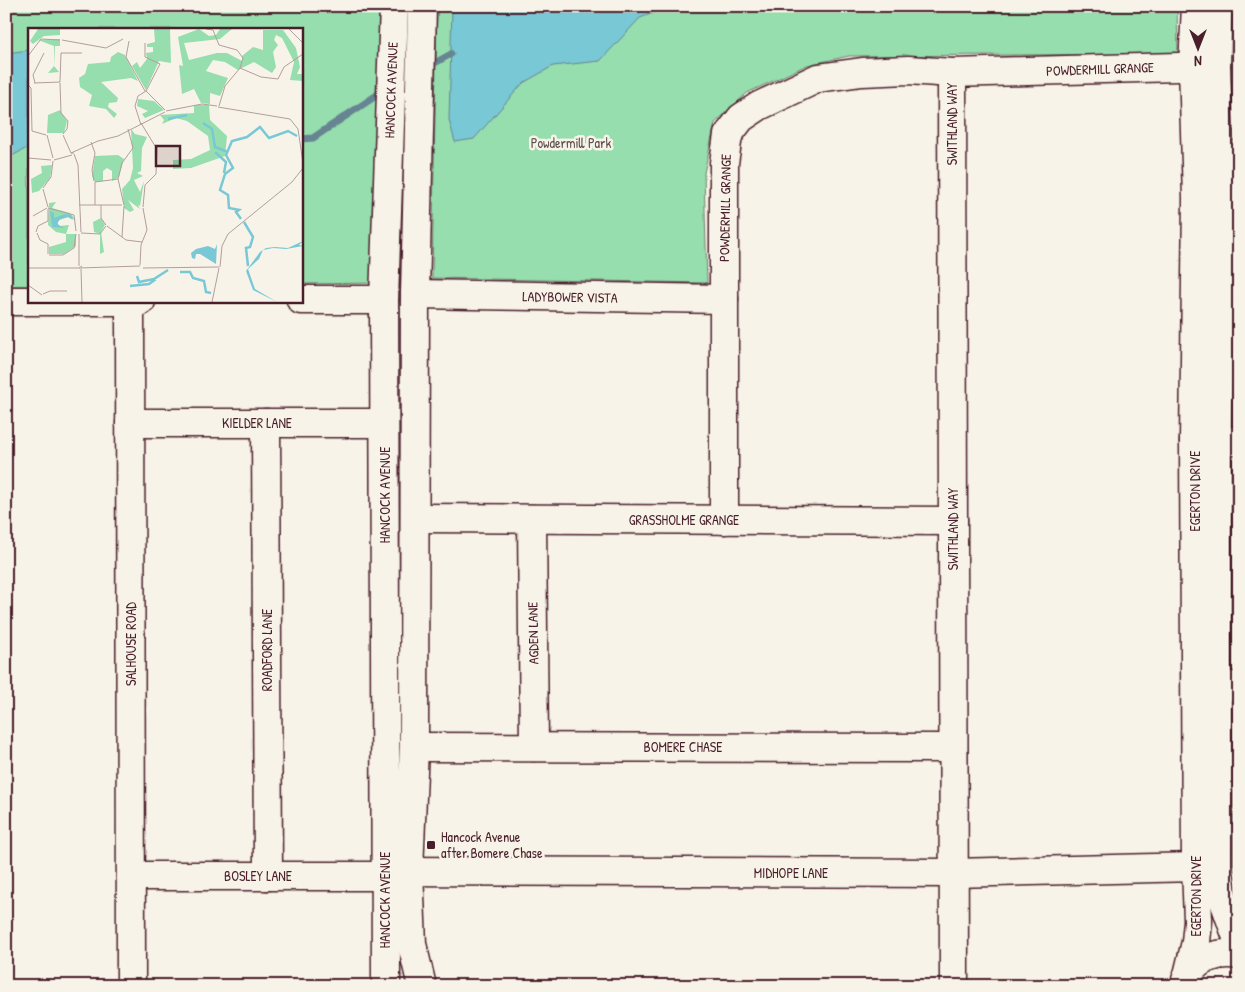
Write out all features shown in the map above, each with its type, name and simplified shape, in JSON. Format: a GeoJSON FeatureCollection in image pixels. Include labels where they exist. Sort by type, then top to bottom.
{"type":"FeatureCollection","features":[{"type":"Feature","properties":{"kind":"street","name":"HANCOCK AVENUE"},"geometry":{"type":"LineString","coordinates":[[385,985],[393,873],[384,423],[384,300],[394,6]]}},
{"type":"Feature","properties":{"kind":"street","name":"HANCOCK AVENUE"},"geometry":{"type":"LineString","coordinates":[[422,6],[416,294],[414,747],[393,873],[412,944],[426,984]]}},
{"type":"Feature","properties":{"kind":"street","name":"EGERTON DRIVE"},"geometry":{"type":"LineString","coordinates":[[1196,6],[1205,66],[1219,198],[1217,441],[1219,868],[1222,895],[1239,943]]}},
{"type":"Feature","properties":{"kind":"street","name":"EGERTON DRIVE"},"geometry":{"type":"LineString","coordinates":[[1205,66],[1218,6]]}},
{"type":"Feature","properties":{"kind":"street","name":"POWDERMILL GRANGE"},"geometry":{"type":"LineString","coordinates":[[724,520],[724,162],[728,135],[741,118],[767,101],[818,78],[862,72],[908,70],[952,73],[1205,66]]}},
{"type":"Feature","properties":{"kind":"street","name":"SWITHLAND WAY"},"geometry":{"type":"LineString","coordinates":[[952,73],[954,986]]}},
{"type":"Feature","properties":{"kind":"street","name":"LADYBOWER VISTA"},"geometry":{"type":"LineString","coordinates":[[416,294],[724,299]]}},
{"type":"Feature","properties":{"kind":"street"},"geometry":{"type":"LineString","coordinates":[[302,300],[384,300]]}},
{"type":"Feature","properties":{"kind":"street"},"geometry":{"type":"LineString","coordinates":[[6,301],[28,301]]}},
{"type":"Feature","properties":{"kind":"street","name":"SALHOUSE ROAD"},"geometry":{"type":"LineString","coordinates":[[130,302],[131,986]]}},
{"type":"Feature","properties":{"kind":"street","name":"KIELDER LANE"},"geometry":{"type":"LineString","coordinates":[[130,423],[384,423]]}},
{"type":"Feature","properties":{"kind":"street","name":"ROADFORD LANE"},"geometry":{"type":"LineString","coordinates":[[266,423],[268,876]]}},
{"type":"Feature","properties":{"kind":"street","name":"GRASSHOLME GRANGE"},"geometry":{"type":"LineString","coordinates":[[416,518],[952,522]]}},
{"type":"Feature","properties":{"kind":"street","name":"AGDEN LANE"},"geometry":{"type":"LineString","coordinates":[[532,519],[534,747]]}},
{"type":"Feature","properties":{"kind":"street","name":"EGERTON DRIVE"},"geometry":{"type":"LineString","coordinates":[[1186,980],[1196,942],[1198,921],[1196,867],[1217,686]]}},
{"type":"Feature","properties":{"kind":"street","name":"BOMERE CHASE"},"geometry":{"type":"LineString","coordinates":[[414,747],[953,748]]}},
{"type":"Feature","properties":{"kind":"street","name":"MIDHOPE LANE"},"geometry":{"type":"LineString","coordinates":[[393,873],[953,874],[1196,867]]}},
{"type":"Feature","properties":{"kind":"street","name":"BOSLEY LANE"},"geometry":{"type":"LineString","coordinates":[[131,876],[268,876],[393,873]]}},
{"type":"Feature","properties":{"kind":"street","name":"EGERTON DRIVE"},"geometry":{"type":"LineString","coordinates":[[1186,980],[1199,963],[1212,956],[1228,953],[1239,955]]}},
{"type":"Feature","properties":{"kind":"street"},"geometry":{"type":"LineString","coordinates":[[385,985],[398,980],[410,979],[426,984]]}},
{"type":"Feature","properties":{"kind":"green space"},"geometry":{"type":"Polygon","coordinates":[[[6,6],[381,6],[375,283],[302,284],[302,28],[28,28],[28,286],[6,286],[6,6]]]}},
{"type":"Feature","properties":{"kind":"green space","name":"Powdermill Park"},"geometry":{"type":"Polygon","coordinates":[[[437,6],[1177,6],[1178,54],[849,56],[807,65],[747,93],[715,123],[704,173],[707,283],[432,278],[437,6]]]}},
{"type":"Feature","properties":{"kind":"water"},"geometry":{"type":"Polygon","coordinates":[[[452,6],[672,6],[640,18],[600,61],[553,66],[523,83],[474,139],[455,142],[449,120],[452,6]]]}},
{"type":"Feature","properties":{"kind":"water"},"geometry":{"type":"Polygon","coordinates":[[[28,50],[28,148],[6,159],[6,53],[28,50]]]}},
{"type":"Feature","properties":{"kind":"waterway"},"geometry":{"type":"LineString","coordinates":[[433,64],[451,54]]}},
{"type":"Feature","properties":{"kind":"waterway"},"geometry":{"type":"LineString","coordinates":[[302,139],[313,138],[377,95]]}},
{"type":"Feature","properties":{"kind":"place","name":"Hancock Avenue after Bomere Chase"},"geometry":{"type":"Point","coordinates":[431,845]}}]}
